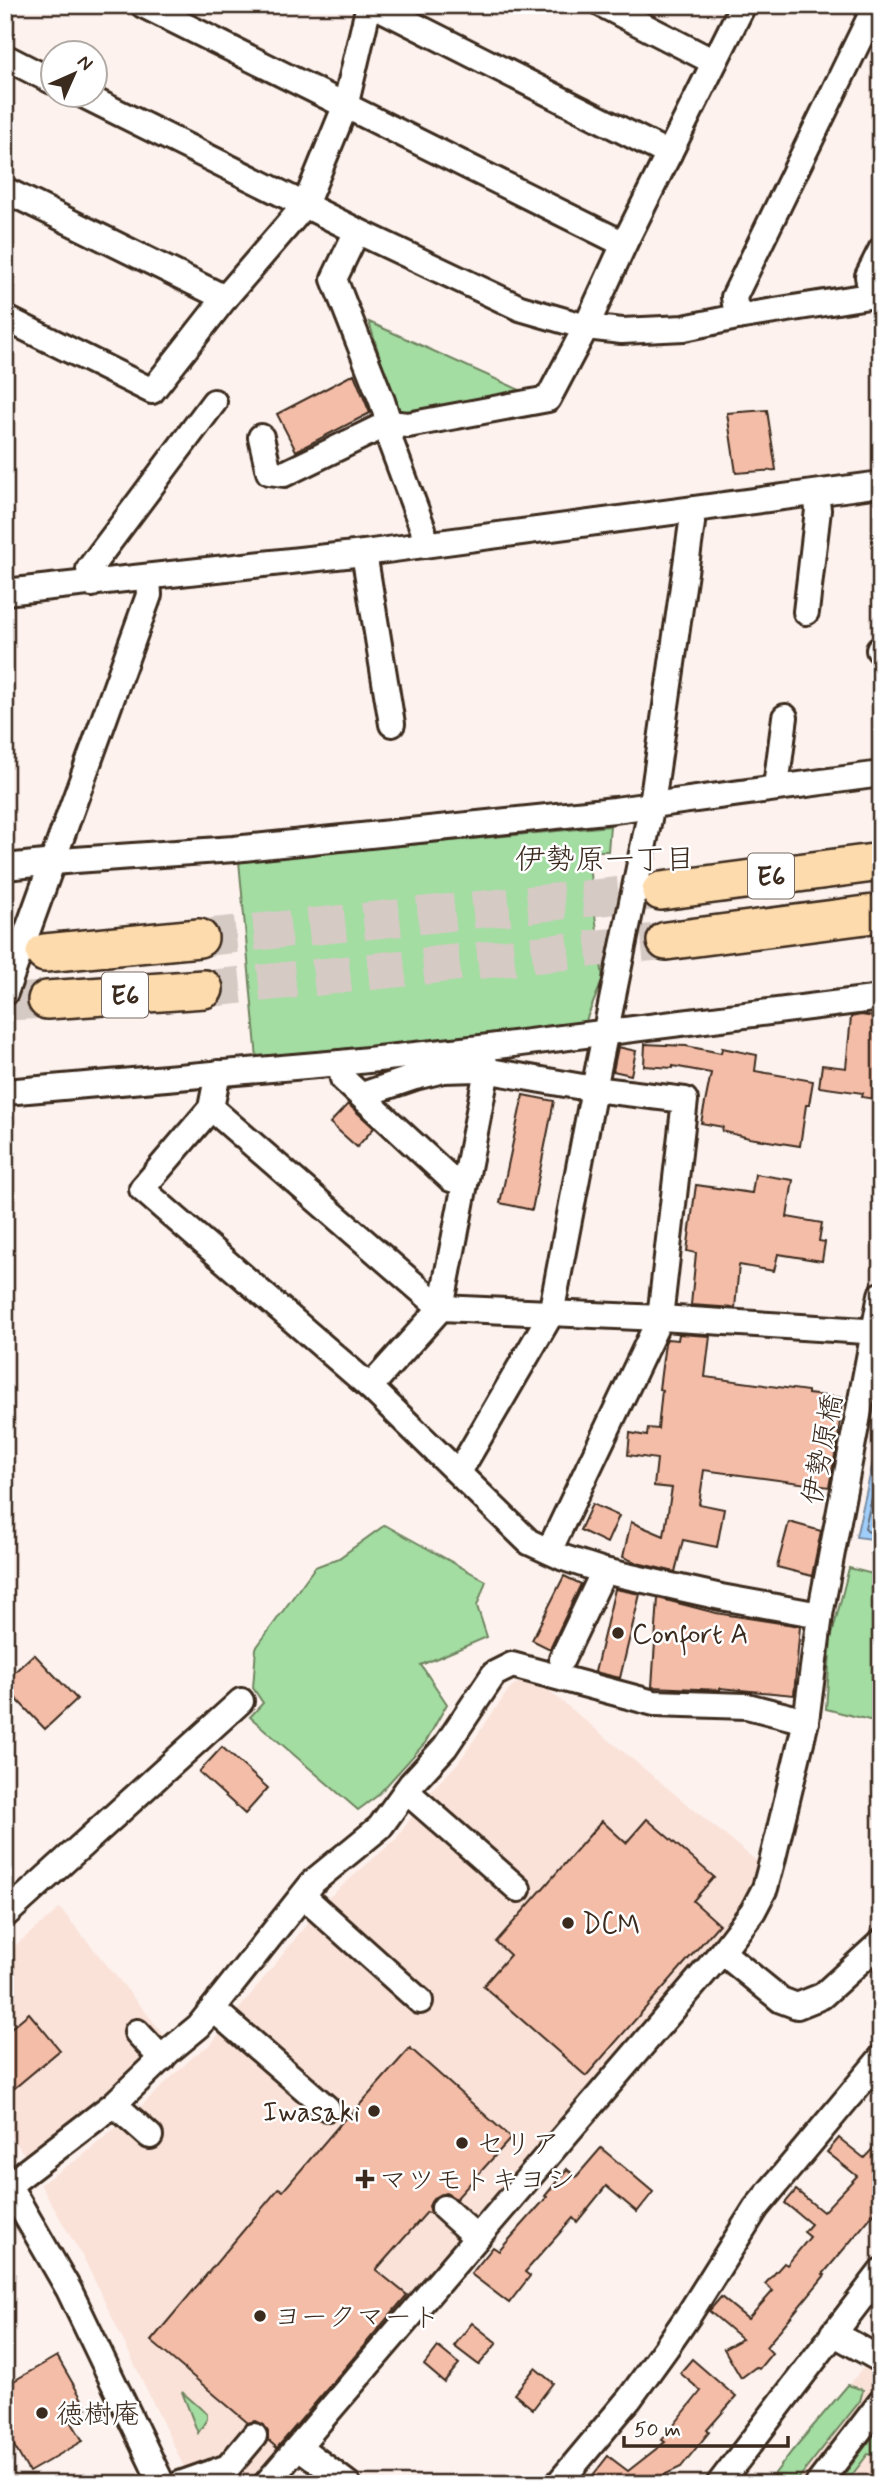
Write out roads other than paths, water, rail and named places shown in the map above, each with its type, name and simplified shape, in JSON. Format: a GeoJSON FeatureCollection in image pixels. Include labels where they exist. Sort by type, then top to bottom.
{"type":"FeatureCollection","features":[{"type":"Feature","properties":{"kind":"highway","name":"E6"},"geometry":{"type":"LineString","coordinates":[[661,891],[881,862]]}},
{"type":"Feature","properties":{"kind":"highway","name":"E6"},"geometry":{"type":"LineString","coordinates":[[666,941],[881,913]]}},
{"type":"Feature","properties":{"kind":"highway","name":"E6"},"geometry":{"type":"LineString","coordinates":[[45,953],[199,938]]}},
{"type":"Feature","properties":{"kind":"highway","name":"E6"},"geometry":{"type":"LineString","coordinates":[[47,1000],[204,989]]}},
{"type":"Feature","properties":{"kind":"street"},"geometry":{"type":"LineString","coordinates":[[143,5],[624,244]]}},
{"type":"Feature","properties":{"kind":"street"},"geometry":{"type":"LineString","coordinates":[[5,318],[152,391],[225,298],[305,205],[345,107],[371,5],[669,154]]}},
{"type":"Feature","properties":{"kind":"street"},"geometry":{"type":"LineString","coordinates":[[603,5],[714,62]]}},
{"type":"Feature","properties":{"kind":"street"},"geometry":{"type":"LineString","coordinates":[[737,317],[734,297],[876,5]]}},
{"type":"Feature","properties":{"kind":"street"},"geometry":{"type":"LineString","coordinates":[[261,436],[269,472],[284,474],[389,423],[408,425],[548,399],[586,327],[714,62],[748,6]]}},
{"type":"Feature","properties":{"kind":"street"},"geometry":{"type":"LineString","coordinates":[[5,57],[38,73]]}},
{"type":"Feature","properties":{"kind":"street"},"geometry":{"type":"LineString","coordinates":[[108,107],[520,309],[586,327],[622,331],[684,328],[876,295],[868,276],[881,250]]}},
{"type":"Feature","properties":{"kind":"street"},"geometry":{"type":"LineString","coordinates":[[5,190],[225,298]]}},
{"type":"Feature","properties":{"kind":"street"},"geometry":{"type":"LineString","coordinates":[[357,231],[334,279],[389,423],[391,443],[423,529],[425,545]]}},
{"type":"Feature","properties":{"kind":"street"},"geometry":{"type":"LineString","coordinates":[[92,584],[89,569],[214,402]]}},
{"type":"Feature","properties":{"kind":"street"},"geometry":{"type":"LineString","coordinates":[[6,598],[92,584],[364,553],[881,484]]}},
{"type":"Feature","properties":{"kind":"street"},"geometry":{"type":"LineString","coordinates":[[806,612],[818,510],[816,493]]}},
{"type":"Feature","properties":{"kind":"street"},"geometry":{"type":"LineString","coordinates":[[459,1472],[551,1314],[652,804],[692,523],[691,510]]}},
{"type":"Feature","properties":{"kind":"street"},"geometry":{"type":"LineString","coordinates":[[364,553],[392,724]]}},
{"type":"Feature","properties":{"kind":"street"},"geometry":{"type":"LineString","coordinates":[[5,993],[149,595],[148,578]]}},
{"type":"Feature","properties":{"kind":"street"},"geometry":{"type":"LineString","coordinates":[[776,787],[785,717]]}},
{"type":"Feature","properties":{"kind":"street"},"geometry":{"type":"LineString","coordinates":[[5,867],[54,861],[234,849],[652,804],[881,774]]}},
{"type":"Feature","properties":{"kind":"street"},"geometry":{"type":"LineString","coordinates":[[362,1095],[415,1077],[484,1059],[605,1034],[881,998]]}},
{"type":"Feature","properties":{"kind":"street"},"geometry":{"type":"LineString","coordinates":[[370,1387],[442,1308],[466,1183],[484,1059]]}},
{"type":"Feature","properties":{"kind":"street"},"geometry":{"type":"LineString","coordinates":[[5,1092],[340,1063],[484,1059],[594,1089],[685,1100],[660,1318],[549,1551]]}},
{"type":"Feature","properties":{"kind":"street"},"geometry":{"type":"LineString","coordinates":[[340,1063],[343,1079],[450,1179],[466,1183]]}},
{"type":"Feature","properties":{"kind":"street"},"geometry":{"type":"LineString","coordinates":[[218,1073],[211,1108],[142,1189],[370,1387],[529,1542],[604,1571],[721,1597],[820,1615]]}},
{"type":"Feature","properties":{"kind":"street"},"geometry":{"type":"LineString","coordinates":[[211,1108],[442,1308],[877,1331]]}},
{"type":"Feature","properties":{"kind":"street","name":"伊勢原橋"},"geometry":{"type":"LineString","coordinates":[[266,2484],[722,1952],[753,1911],[765,1888],[806,1721],[820,1615],[877,1331],[881,1295]]}},
{"type":"Feature","properties":{"kind":"street"},"geometry":{"type":"LineString","coordinates":[[562,1658],[604,1571]]}},
{"type":"Feature","properties":{"kind":"street"},"geometry":{"type":"LineString","coordinates":[[162,2484],[69,2290],[7,2184],[114,2104],[200,2026],[314,1881],[374,1832],[445,1747],[494,1674],[512,1665],[654,1703],[747,1706],[806,1721]]}},
{"type":"Feature","properties":{"kind":"street"},"geometry":{"type":"LineString","coordinates":[[5,1915],[242,1701]]}},
{"type":"Feature","properties":{"kind":"street"},"geometry":{"type":"LineString","coordinates":[[406,1791],[518,1889]]}},
{"type":"Feature","properties":{"kind":"street"},"geometry":{"type":"LineString","coordinates":[[303,1896],[420,2001]]}},
{"type":"Feature","properties":{"kind":"street"},"geometry":{"type":"LineString","coordinates":[[722,1952],[781,2000],[797,2006],[822,1996],[881,1942]]}},
{"type":"Feature","properties":{"kind":"street"},"geometry":{"type":"LineString","coordinates":[[213,2009],[327,2108]]}},
{"type":"Feature","properties":{"kind":"street"},"geometry":{"type":"LineString","coordinates":[[138,2032],[162,2059]]}},
{"type":"Feature","properties":{"kind":"street"},"geometry":{"type":"LineString","coordinates":[[558,2484],[630,2398],[666,2348],[756,2208],[878,2069]]}},
{"type":"Feature","properties":{"kind":"street"},"geometry":{"type":"LineString","coordinates":[[114,2104],[149,2136]]}},
{"type":"Feature","properties":{"kind":"street"},"geometry":{"type":"LineString","coordinates":[[438,2214],[471,2243]]}},
{"type":"Feature","properties":{"kind":"street"},"geometry":{"type":"LineString","coordinates":[[719,2484],[881,2272]]}},
{"type":"Feature","properties":{"kind":"street"},"geometry":{"type":"LineString","coordinates":[[833,2333],[881,2360]]}},
{"type":"Feature","properties":{"kind":"street"},"geometry":{"type":"LineString","coordinates":[[818,2484],[881,2402]]}},
{"type":"Feature","properties":{"kind":"street"},"geometry":{"type":"LineString","coordinates":[[180,2484],[228,2467],[254,2436]]}},
{"type":"Feature","properties":{"kind":"street"},"geometry":{"type":"LineString","coordinates":[[299,2447],[348,2484]]}},
{"type":"Feature","properties":{"kind":"water"},"geometry":{"type":"Polygon","coordinates":[[[881,1427],[881,1557],[871,1554],[873,1539],[856,1537],[881,1427]]]}},
{"type":"Feature","properties":{"kind":"tunnel"},"geometry":{"type":"LineString","coordinates":[[199,938],[661,891]]}},
{"type":"Feature","properties":{"kind":"tunnel"},"geometry":{"type":"LineString","coordinates":[[204,989],[666,941]]}},
{"type":"Feature","properties":{"kind":"tunnel"},"geometry":{"type":"LineString","coordinates":[[5,1002],[47,1000]]}},
{"type":"Feature","properties":{"kind":"place","name":"Confort A"},"geometry":{"type":"Point","coordinates":[618,1633]}},
{"type":"Feature","properties":{"kind":"place","name":"DCM"},"geometry":{"type":"Point","coordinates":[568,1923]}},
{"type":"Feature","properties":{"kind":"place","name":"Iwasaki"},"geometry":{"type":"Point","coordinates":[374,2111]}},
{"type":"Feature","properties":{"kind":"place","name":"セリア"},"geometry":{"type":"Point","coordinates":[462,2143]}},
{"type":"Feature","properties":{"kind":"place","name":"マツモトキヨシ"},"geometry":{"type":"Point","coordinates":[365,2179]}},
{"type":"Feature","properties":{"kind":"place","name":"ヨークマート"},"geometry":{"type":"Point","coordinates":[260,2316]}},
{"type":"Feature","properties":{"kind":"place","name":"徳樹庵"},"geometry":{"type":"Point","coordinates":[42,2413]}},
{"type":"Feature","properties":{"kind":"district","name":"伊勢原一丁目"},"geometry":{"type":"Point","coordinates":[605,859]}}]}
